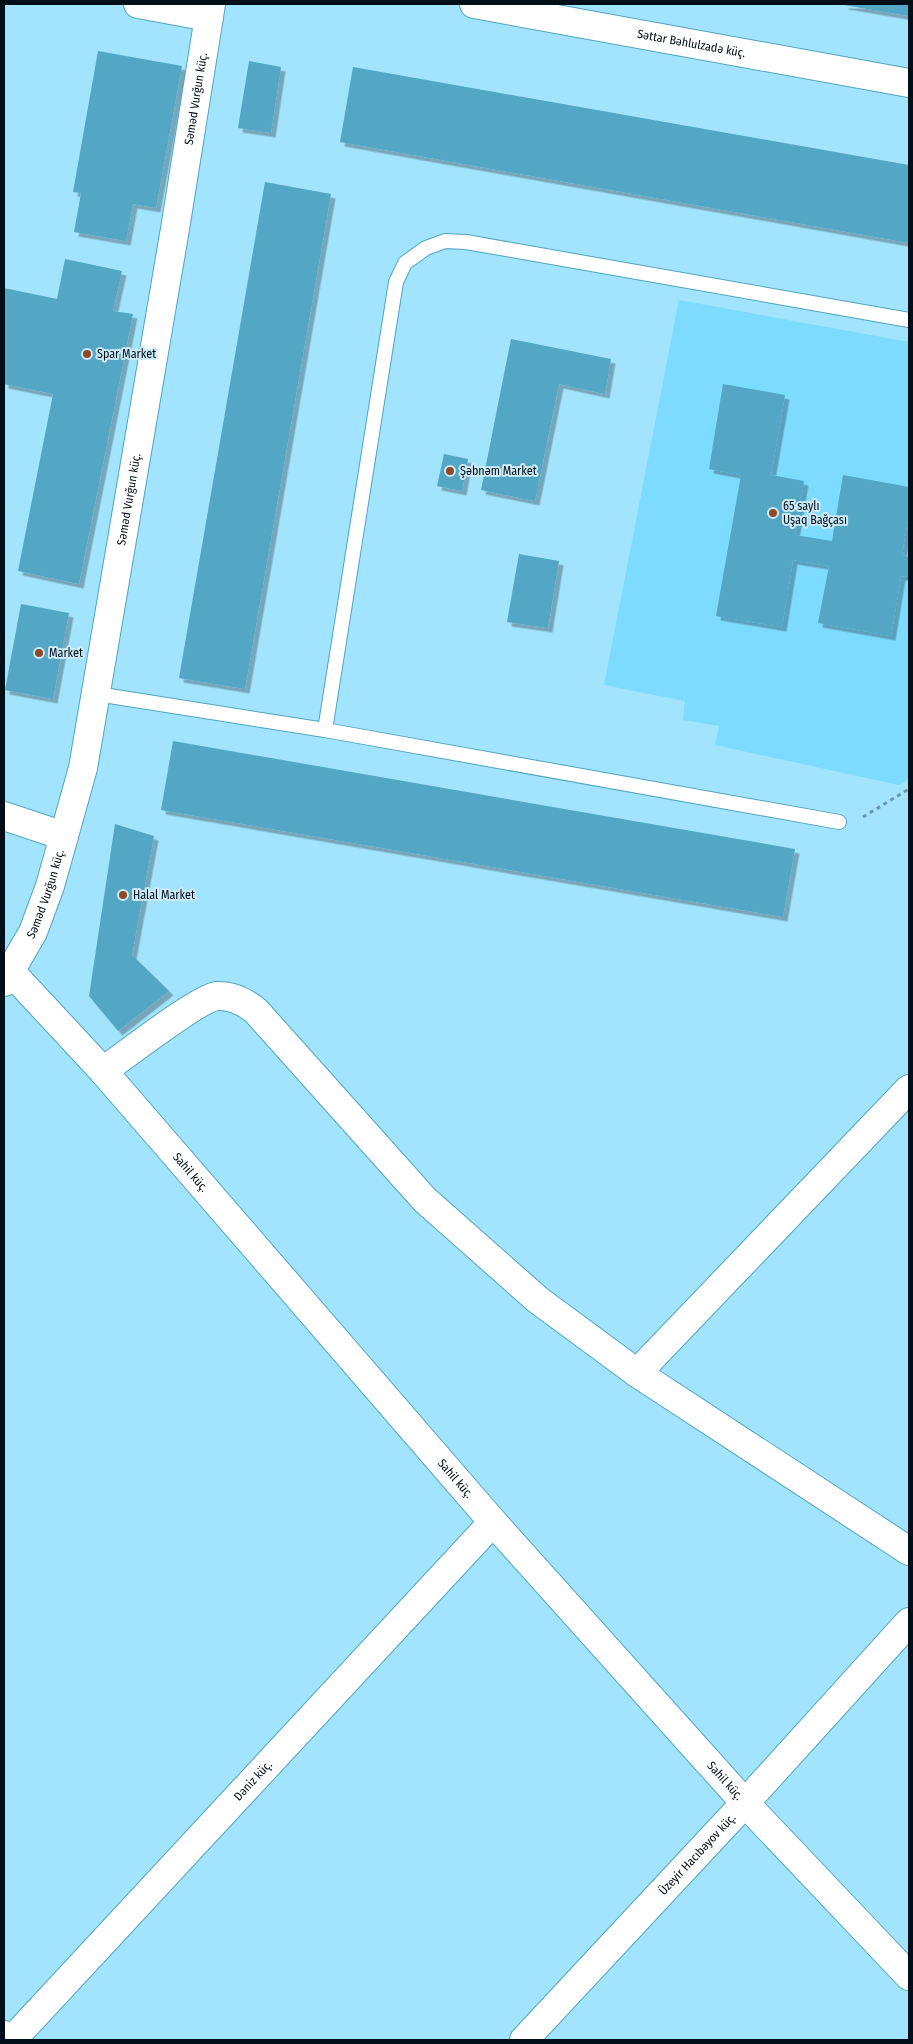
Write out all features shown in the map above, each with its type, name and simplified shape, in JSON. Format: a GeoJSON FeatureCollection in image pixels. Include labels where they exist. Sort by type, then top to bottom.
{"type":"FeatureCollection","features":[{"type":"Feature","properties":{"kind":"street"},"geometry":{"type":"LineString","coordinates":[[138,4],[210,10]]}},
{"type":"Feature","properties":{"kind":"street","name":"Səttar Bəhlulzadə küç."},"geometry":{"type":"LineString","coordinates":[[474,4],[909,83]]}},
{"type":"Feature","properties":{"kind":"street","name":"Səməd Vurğun küç."},"geometry":{"type":"LineString","coordinates":[[7,977],[33,932],[50,886],[83,768],[97,694],[210,10]]}},
{"type":"Feature","properties":{"kind":"street"},"geometry":{"type":"LineString","coordinates":[[4,816],[64,836]]}},
{"type":"Feature","properties":{"kind":"street","name":"Sahil küç."},"geometry":{"type":"LineString","coordinates":[[7,977],[103,1071],[493,1522],[745,1803],[909,1976]]}},
{"type":"Feature","properties":{"kind":"street"},"geometry":{"type":"LineString","coordinates":[[103,1071],[199,1004],[217,996],[241,999],[256,1011],[425,1200],[538,1300],[637,1373],[909,1550]]}},
{"type":"Feature","properties":{"kind":"street"},"geometry":{"type":"LineString","coordinates":[[637,1373],[909,1088]]}},
{"type":"Feature","properties":{"kind":"street","name":"Dәniz küç."},"geometry":{"type":"LineString","coordinates":[[10,2040],[493,1522]]}},
{"type":"Feature","properties":{"kind":"street","name":"Üzeyir Hacıbəyov küç."},"geometry":{"type":"LineString","coordinates":[[524,2040],[745,1803],[909,1622]]}},
{"type":"Feature","properties":{"kind":"street"},"geometry":{"type":"LineString","coordinates":[[4,2036],[10,2040]]}},
{"type":"Feature","properties":{"kind":"lane"},"geometry":{"type":"LineString","coordinates":[[325,730],[396,282],[405,263],[426,248],[445,241],[466,242],[909,320]]}},
{"type":"Feature","properties":{"kind":"lane"},"geometry":{"type":"LineString","coordinates":[[97,694],[325,730],[839,822]]}},
{"type":"Feature","properties":{"kind":"path"},"geometry":{"type":"LineString","coordinates":[[839,822],[852,821],[863,817],[909,789]]}},
{"type":"Feature","properties":{"kind":"shaded area","name":"65 saylı Uşaq Bağçası"},"geometry":{"type":"Polygon","coordinates":[[[679,300],[909,342],[909,779],[899,785],[715,745],[719,726],[683,720],[685,701],[604,685],[679,300]]]}},
{"type":"Feature","properties":{"kind":"building"},"geometry":{"type":"Polygon","coordinates":[[[909,4],[909,16],[844,5],[909,4]]]}},
{"type":"Feature","properties":{"kind":"building"},"geometry":{"type":"Polygon","coordinates":[[[98,51],[182,66],[156,208],[133,204],[126,241],[74,232],[81,193],[73,192],[98,51]]]}},
{"type":"Feature","properties":{"kind":"building"},"geometry":{"type":"Polygon","coordinates":[[[249,61],[281,67],[271,133],[238,128],[249,61]]]}},
{"type":"Feature","properties":{"kind":"building"},"geometry":{"type":"Polygon","coordinates":[[[353,67],[909,165],[909,243],[340,142],[353,67]]]}},
{"type":"Feature","properties":{"kind":"building"},"geometry":{"type":"Polygon","coordinates":[[[265,182],[331,194],[245,689],[179,678],[265,182]]]}},
{"type":"Feature","properties":{"kind":"building"},"geometry":{"type":"Polygon","coordinates":[[[65,259],[122,271],[113,311],[133,314],[79,584],[18,571],[53,394],[4,384],[4,288],[57,299],[65,259]]]}},
{"type":"Feature","properties":{"kind":"building"},"geometry":{"type":"Polygon","coordinates":[[[511,339],[611,359],[605,394],[559,384],[535,501],[481,490],[511,339]]]}},
{"type":"Feature","properties":{"kind":"building"},"geometry":{"type":"Polygon","coordinates":[[[723,384],[785,395],[771,475],[804,481],[795,535],[832,541],[843,475],[909,487],[909,512],[902,555],[909,557],[909,577],[901,576],[891,636],[818,623],[829,566],[793,560],[782,627],[716,616],[741,475],[709,469],[723,384]]]}},
{"type":"Feature","properties":{"kind":"building"},"geometry":{"type":"Polygon","coordinates":[[[444,454],[468,459],[462,491],[437,486],[444,454]]]}},
{"type":"Feature","properties":{"kind":"building"},"geometry":{"type":"Polygon","coordinates":[[[519,554],[559,561],[548,628],[507,622],[519,554]]]}},
{"type":"Feature","properties":{"kind":"building"},"geometry":{"type":"Polygon","coordinates":[[[21,604],[69,613],[53,699],[5,690],[21,604]]]}},
{"type":"Feature","properties":{"kind":"building"},"geometry":{"type":"Polygon","coordinates":[[[173,741],[795,849],[783,917],[161,810],[173,741]]]}},
{"type":"Feature","properties":{"kind":"building"},"geometry":{"type":"Polygon","coordinates":[[[115,824],[154,836],[132,955],[169,991],[118,1031],[89,996],[115,824]]]}},
{"type":"Feature","properties":{"kind":"place","name":"Spar Market"},"geometry":{"type":"Point","coordinates":[87,354]}},
{"type":"Feature","properties":{"kind":"place","name":"Şəbnəm Market"},"geometry":{"type":"Point","coordinates":[450,471]}},
{"type":"Feature","properties":{"kind":"place","name":"65 saylı Uşaq Bağçası"},"geometry":{"type":"Point","coordinates":[773,513]}},
{"type":"Feature","properties":{"kind":"place","name":"Market"},"geometry":{"type":"Point","coordinates":[39,653]}},
{"type":"Feature","properties":{"kind":"place","name":"Halal Market"},"geometry":{"type":"Point","coordinates":[123,895]}}]}
